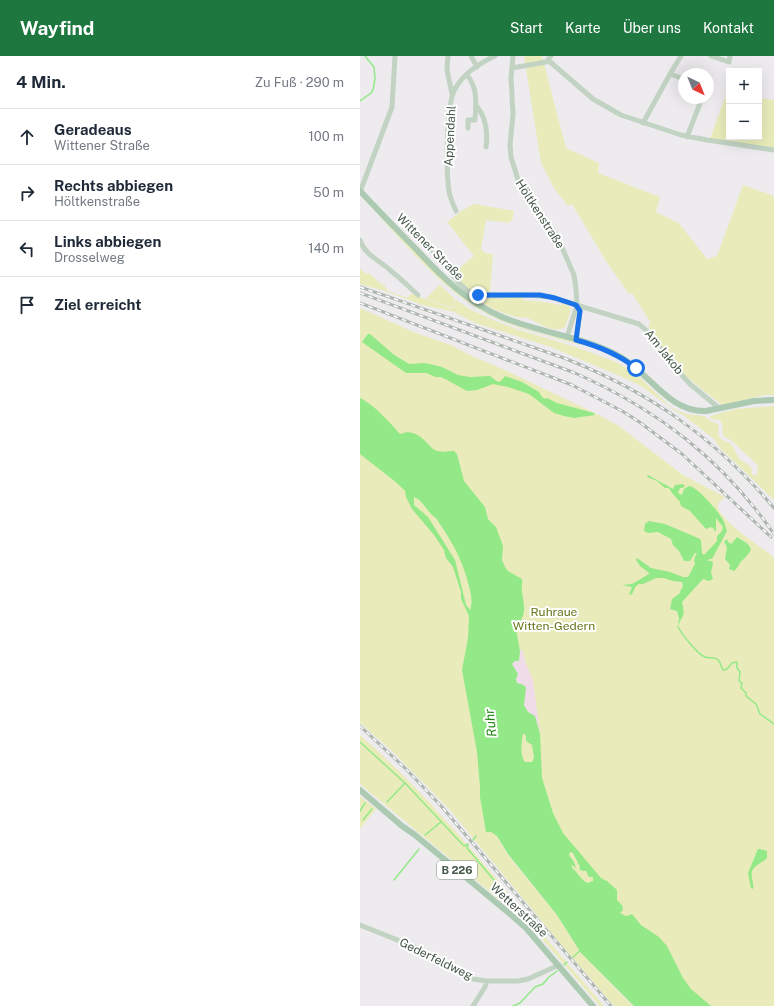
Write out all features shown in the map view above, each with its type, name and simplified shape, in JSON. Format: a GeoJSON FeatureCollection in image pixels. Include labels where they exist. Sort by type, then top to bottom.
{"type":"FeatureCollection","features":[{"type":"Feature","properties":{"kind":"main road","name":"Wittener Straße"},"geometry":{"type":"LineString","coordinates":[[361,194],[448,282],[477,304],[509,320],[609,351],[625,359],[642,372],[669,399],[689,409],[699,411],[754,401],[774,400]]}},
{"type":"Feature","properties":{"kind":"main road","name":"Wetterstraße"},"geometry":{"type":"LineString","coordinates":[[360,790],[510,914],[529,932],[559,965],[593,1006]]}},
{"type":"Feature","properties":{"kind":"street"},"geometry":{"type":"LineString","coordinates":[[361,194],[392,107],[395,56]]}},
{"type":"Feature","properties":{"kind":"street"},"geometry":{"type":"LineString","coordinates":[[448,56],[447,70],[452,96]]}},
{"type":"Feature","properties":{"kind":"street"},"geometry":{"type":"LineString","coordinates":[[471,56],[477,67]]}},
{"type":"Feature","properties":{"kind":"street","name":"Appendahl"},"geometry":{"type":"LineString","coordinates":[[456,211],[450,196],[448,173],[448,136],[452,96],[457,85],[467,75],[495,56]]}},
{"type":"Feature","properties":{"kind":"street"},"geometry":{"type":"LineString","coordinates":[[513,56],[512,68],[548,60],[595,100],[621,114],[643,123],[687,136],[774,150]]}},
{"type":"Feature","properties":{"kind":"street"},"geometry":{"type":"LineString","coordinates":[[643,123],[680,56]]}},
{"type":"Feature","properties":{"kind":"street"},"geometry":{"type":"LineString","coordinates":[[711,56],[729,62],[730,56]]}},
{"type":"Feature","properties":{"kind":"street","name":"Höltkenstraße"},"geometry":{"type":"LineString","coordinates":[[512,68],[511,82],[513,114],[510,149],[512,162],[519,183],[551,227],[565,252],[574,275],[576,305],[567,337]]}},
{"type":"Feature","properties":{"kind":"street"},"geometry":{"type":"LineString","coordinates":[[670,74],[678,77]]}},
{"type":"Feature","properties":{"kind":"street"},"geometry":{"type":"LineString","coordinates":[[467,75],[474,89],[476,105],[475,120],[468,120],[468,128]]}},
{"type":"Feature","properties":{"kind":"street"},"geometry":{"type":"LineString","coordinates":[[687,136],[700,104]]}},
{"type":"Feature","properties":{"kind":"street"},"geometry":{"type":"LineString","coordinates":[[476,105],[484,119],[487,135],[486,147]]}},
{"type":"Feature","properties":{"kind":"street"},"geometry":{"type":"LineString","coordinates":[[360,240],[368,253],[418,295]]}},
{"type":"Feature","properties":{"kind":"street","name":"Am Jakob"},"geometry":{"type":"LineString","coordinates":[[424,240],[452,275],[468,292],[487,296],[545,296],[640,324],[690,384],[719,408]]}},
{"type":"Feature","properties":{"kind":"street","name":"Höltkenstraße"},"geometry":{"type":"LineString","coordinates":[[576,305],[580,311],[576,340]]}},
{"type":"Feature","properties":{"kind":"street","name":"Gederfeldweg"},"geometry":{"type":"LineString","coordinates":[[360,925],[415,947],[447,963],[469,977],[487,981],[518,981],[528,979],[559,965]]}},
{"type":"Feature","properties":{"kind":"street"},"geometry":{"type":"LineString","coordinates":[[473,1006],[487,981]]}},
{"type":"Feature","properties":{"kind":"green space"},"geometry":{"type":"Polygon","coordinates":[[[524,56],[542,56],[566,148],[599,163],[598,173],[660,197],[656,212],[679,223],[707,259],[717,256],[743,185],[774,196],[774,395],[765,395],[722,405],[684,375],[669,358],[648,326],[651,323],[632,293],[629,294],[606,261],[572,204],[568,206],[554,188],[541,163],[524,56]]]}},
{"type":"Feature","properties":{"kind":"green space"},"geometry":{"type":"Polygon","coordinates":[[[726,95],[726,140],[762,140],[762,98],[774,100],[774,149],[710,139],[726,95]]]}},
{"type":"Feature","properties":{"kind":"green space"},"geometry":{"type":"Polygon","coordinates":[[[368,204],[467,300],[485,312],[525,329],[571,341],[584,346],[535,333],[512,325],[489,315],[471,305],[439,279],[368,204]]]}},
{"type":"Feature","properties":{"kind":"green space"},"geometry":{"type":"Polygon","coordinates":[[[474,204],[514,211],[512,221],[509,221],[509,223],[486,220],[481,249],[485,253],[493,254],[490,292],[483,293],[468,290],[451,275],[474,256],[447,222],[474,204]]]}},
{"type":"Feature","properties":{"kind":"green space"},"geometry":{"type":"Polygon","coordinates":[[[360,268],[366,274],[368,273],[383,285],[384,284],[386,288],[380,287],[388,289],[388,291],[408,298],[410,294],[415,295],[453,309],[455,299],[469,309],[498,322],[519,330],[576,347],[616,362],[634,372],[671,407],[686,414],[704,416],[718,424],[718,434],[720,438],[734,447],[739,458],[750,466],[752,474],[755,476],[758,466],[733,442],[723,436],[722,424],[720,420],[711,419],[710,416],[736,409],[774,406],[774,500],[720,448],[714,439],[683,415],[674,410],[641,386],[551,347],[475,323],[454,312],[422,305],[385,291],[360,284],[360,268]]]}},
{"type":"Feature","properties":{"kind":"green space"},"geometry":{"type":"Polygon","coordinates":[[[440,285],[454,298],[453,308],[427,299],[427,297],[440,285]]]}},
{"type":"Feature","properties":{"kind":"green space"},"geometry":{"type":"Polygon","coordinates":[[[474,297],[498,299],[522,297],[523,300],[563,304],[569,306],[571,310],[565,327],[556,329],[550,328],[525,317],[517,317],[491,308],[474,297]]]}},
{"type":"Feature","properties":{"kind":"green space","name":"Ruhraue Witten-Gedern"},"geometry":{"type":"Polygon","coordinates":[[[360,308],[416,333],[451,345],[619,426],[683,475],[725,497],[718,504],[720,512],[740,532],[774,558],[774,1006],[709,1006],[693,993],[628,918],[606,907],[577,877],[486,829],[486,832],[491,832],[497,836],[508,855],[557,915],[581,953],[633,1006],[614,1006],[449,809],[393,752],[360,723],[360,308]]]}},
{"type":"Feature","properties":{"kind":"green space"},"geometry":{"type":"Polygon","coordinates":[[[360,735],[416,788],[450,825],[604,1006],[600,1006],[516,909],[513,911],[360,784],[360,735]]]}},
{"type":"Feature","properties":{"kind":"green space"},"geometry":{"type":"Polygon","coordinates":[[[360,796],[376,809],[360,829],[360,796]]]}},
{"type":"Feature","properties":{"kind":"sand"},"geometry":{"type":"Polygon","coordinates":[[[522,649],[526,664],[533,680],[540,734],[535,717],[528,712],[524,705],[526,688],[524,685],[517,684],[512,663],[519,660],[520,651],[522,649]]]}},
{"type":"Feature","properties":{"kind":"water"},"geometry":{"type":"Polygon","coordinates":[[[368,334],[370,334],[393,354],[409,364],[425,363],[442,367],[458,375],[470,377],[490,376],[498,382],[505,376],[522,382],[539,392],[545,399],[547,398],[557,403],[594,413],[595,415],[574,418],[554,413],[529,394],[508,387],[493,384],[477,390],[467,391],[441,377],[436,377],[426,373],[406,373],[362,342],[368,334]]]}},
{"type":"Feature","properties":{"kind":"water","name":"Ruhr"},"geometry":{"type":"Polygon","coordinates":[[[360,398],[376,409],[399,433],[401,434],[408,432],[416,434],[434,450],[442,452],[454,451],[457,454],[464,481],[485,507],[488,519],[496,527],[503,546],[502,560],[505,567],[508,571],[522,579],[524,612],[516,629],[520,651],[519,661],[515,661],[512,664],[518,674],[516,679],[517,683],[524,685],[526,688],[524,705],[528,712],[535,716],[540,734],[542,778],[553,813],[563,833],[601,878],[617,890],[617,900],[622,905],[623,910],[620,913],[626,916],[632,914],[641,925],[659,937],[667,946],[683,978],[691,989],[711,1006],[634,1006],[581,953],[557,915],[508,854],[497,836],[491,832],[486,832],[480,797],[477,752],[462,670],[468,638],[469,616],[461,599],[461,592],[453,567],[446,558],[444,550],[434,535],[412,509],[406,497],[405,491],[360,454],[360,398]],[[414,497],[414,505],[428,517],[455,560],[466,605],[470,610],[472,601],[470,589],[456,550],[436,518],[420,501],[414,497]],[[523,733],[521,752],[523,759],[525,762],[532,762],[534,758],[532,745],[526,741],[526,736],[523,733]],[[570,852],[569,855],[576,868],[572,865],[572,868],[581,878],[588,883],[593,881],[593,877],[589,877],[586,871],[579,869],[580,867],[573,853],[570,852]]]}},
{"type":"Feature","properties":{"kind":"water"},"geometry":{"type":"Polygon","coordinates":[[[648,475],[673,489],[675,485],[683,484],[685,486],[680,488],[678,493],[682,495],[684,489],[689,486],[698,491],[719,513],[727,531],[712,559],[709,559],[708,561],[712,561],[713,563],[711,573],[713,579],[709,581],[703,579],[682,602],[684,614],[678,627],[679,618],[677,611],[670,609],[672,599],[679,594],[683,586],[682,582],[664,578],[656,578],[643,584],[639,584],[636,586],[632,594],[629,595],[632,587],[622,585],[632,584],[649,574],[640,566],[636,560],[637,558],[651,568],[688,577],[695,564],[694,560],[696,554],[698,553],[695,553],[690,561],[684,561],[679,551],[673,545],[671,539],[658,532],[648,533],[644,531],[645,524],[649,521],[665,524],[698,538],[701,540],[702,553],[704,555],[717,541],[717,536],[722,531],[723,527],[716,518],[716,532],[713,528],[705,528],[690,511],[681,506],[680,502],[669,488],[665,488],[657,481],[647,477],[648,475]]]}},
{"type":"Feature","properties":{"kind":"water"},"geometry":{"type":"Polygon","coordinates":[[[737,537],[748,544],[751,549],[734,571],[729,569],[730,565],[725,559],[727,547],[724,542],[727,539],[731,544],[737,537]]]}},
{"type":"Feature","properties":{"kind":"water"},"geometry":{"type":"Polygon","coordinates":[[[758,849],[767,851],[767,858],[752,870],[753,889],[751,888],[748,873],[758,849]]]}},
{"type":"Feature","properties":{"kind":"waterway"},"geometry":{"type":"LineString","coordinates":[[360,101],[371,93],[375,79],[374,67],[365,56]]}},
{"type":"Feature","properties":{"kind":"waterway"},"geometry":{"type":"LineString","coordinates":[[678,627],[686,639],[698,652],[705,657],[718,659],[723,670],[727,669],[732,663],[737,662],[737,668],[740,672],[739,681],[742,683],[741,688],[746,693],[746,696],[756,704],[760,714],[774,724]]}},
{"type":"Feature","properties":{"kind":"waterway"},"geometry":{"type":"LineString","coordinates":[[360,742],[405,783],[464,846],[468,844],[467,848],[519,910]]}},
{"type":"Feature","properties":{"kind":"waterway"},"geometry":{"type":"LineString","coordinates":[[387,802],[405,783]]}},
{"type":"Feature","properties":{"kind":"waterway"},"geometry":{"type":"LineString","coordinates":[[360,811],[365,803]]}},
{"type":"Feature","properties":{"kind":"waterway"},"geometry":{"type":"LineString","coordinates":[[363,820],[372,809]]}},
{"type":"Feature","properties":{"kind":"waterway"},"geometry":{"type":"LineString","coordinates":[[425,835],[441,822]]}},
{"type":"Feature","properties":{"kind":"waterway"},"geometry":{"type":"LineString","coordinates":[[473,840],[476,836]]}},
{"type":"Feature","properties":{"kind":"waterway"},"geometry":{"type":"LineString","coordinates":[[394,880],[419,849]]}},
{"type":"Feature","properties":{"kind":"waterway"},"geometry":{"type":"LineString","coordinates":[[573,957],[581,950]]}},
{"type":"Feature","properties":{"kind":"waterway"},"geometry":{"type":"LineString","coordinates":[[564,965],[567,962]]}},
{"type":"Feature","properties":{"kind":"waterway"},"geometry":{"type":"LineString","coordinates":[[513,1006],[520,1003],[535,987],[543,984],[557,971]]}},
{"type":"Feature","properties":{"kind":"railway"},"geometry":{"type":"LineString","coordinates":[[360,287],[564,358],[625,386],[679,419],[704,438],[728,459],[774,508]]}},
{"type":"Feature","properties":{"kind":"railway"},"geometry":{"type":"LineString","coordinates":[[360,293],[575,373],[634,403],[661,420],[710,460],[733,482],[774,534]]}},
{"type":"Feature","properties":{"kind":"railway"},"geometry":{"type":"LineString","coordinates":[[360,303],[572,385],[622,411],[682,454],[771,537]]}},
{"type":"Feature","properties":{"kind":"railway"},"geometry":{"type":"LineString","coordinates":[[360,726],[406,769],[442,807],[611,1006]]}},
{"type":"Feature","properties":{"kind":"route"},"geometry":{"type":"LineString","coordinates":[[478,295],[540,295],[576,305],[580,311],[576,340],[609,351],[625,359],[636,368]]}}]}
